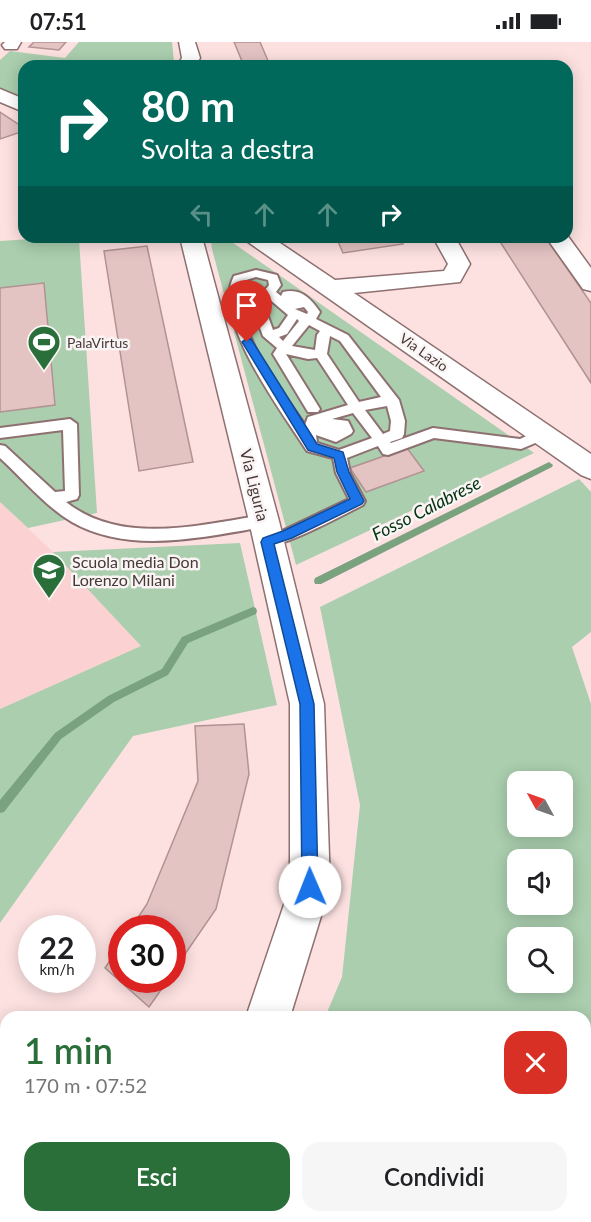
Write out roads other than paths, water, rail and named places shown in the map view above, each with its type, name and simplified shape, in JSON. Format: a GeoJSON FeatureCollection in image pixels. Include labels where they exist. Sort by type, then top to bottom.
{"type":"FeatureCollection","features":[{"type":"Feature","properties":{"kind":"street"},"geometry":{"type":"LineString","coordinates":[[187,42],[190,60]]}},
{"type":"Feature","properties":{"kind":"street"},"geometry":{"type":"LineString","coordinates":[[0,95],[18,103]]}},
{"type":"Feature","properties":{"kind":"street","name":"Via Liguria"},"geometry":{"type":"LineString","coordinates":[[193,243],[266,531],[307,704],[310,887],[270,1011]]}},
{"type":"Feature","properties":{"kind":"street","name":"Via Lazio"},"geometry":{"type":"LineString","coordinates":[[265,243],[591,468]]}},
{"type":"Feature","properties":{"kind":"street"},"geometry":{"type":"LineString","coordinates":[[331,288],[452,277],[459,264],[447,243]]}},
{"type":"Feature","properties":{"kind":"street"},"geometry":{"type":"LineString","coordinates":[[561,243],[591,284]]}},
{"type":"Feature","properties":{"kind":"lane"},"geometry":{"type":"LineString","coordinates":[[234,291],[259,296],[330,329],[344,338],[381,389],[392,400],[398,421],[397,434],[339,455],[312,447],[247,342],[235,308],[234,291],[238,279],[249,273],[264,273],[273,278],[275,285],[259,296],[235,308]]}},
{"type":"Feature","properties":{"kind":"lane"},"geometry":{"type":"LineString","coordinates":[[259,296],[259,317],[269,336],[284,348],[307,357],[321,354]]}},
{"type":"Feature","properties":{"kind":"lane"},"geometry":{"type":"LineString","coordinates":[[269,336],[283,331],[301,316]]}},
{"type":"Feature","properties":{"kind":"lane"},"geometry":{"type":"LineString","coordinates":[[301,316],[279,354],[316,417]]}},
{"type":"Feature","properties":{"kind":"lane"},"geometry":{"type":"LineString","coordinates":[[330,329],[323,335],[321,354],[388,450],[433,433],[521,444],[542,434]]}},
{"type":"Feature","properties":{"kind":"lane"},"geometry":{"type":"LineString","coordinates":[[293,416],[316,417],[381,389]]}},
{"type":"Feature","properties":{"kind":"lane"},"geometry":{"type":"LineString","coordinates":[[353,402],[392,400]]}},
{"type":"Feature","properties":{"kind":"lane"},"geometry":{"type":"LineString","coordinates":[[308,441],[313,420],[316,417]]}},
{"type":"Feature","properties":{"kind":"lane"},"geometry":{"type":"LineString","coordinates":[[0,433],[70,424],[72,495],[54,498]]}},
{"type":"Feature","properties":{"kind":"lane"},"geometry":{"type":"LineString","coordinates":[[0,450],[76,518],[114,533],[178,534],[266,531],[288,535],[358,501],[343,472],[339,455]]}},
{"type":"Feature","properties":{"kind":"waterway","name":"Fosso Calabrese"},"geometry":{"type":"LineString","coordinates":[[318,581],[549,465]]}},
{"type":"Feature","properties":{"kind":"waterway","name":"Fosso Calabrese"},"geometry":{"type":"LineString","coordinates":[[0,808],[58,736],[111,699],[165,672],[185,640],[253,611]]}},
{"type":"Feature","properties":{"kind":"place","name":"PalaVirtus"},"geometry":{"type":"Point","coordinates":[44,371]}},
{"type":"Feature","properties":{"kind":"place","name":"Scuola media Don Lorenzo Milani"},"geometry":{"type":"Point","coordinates":[49,599]}}]}
